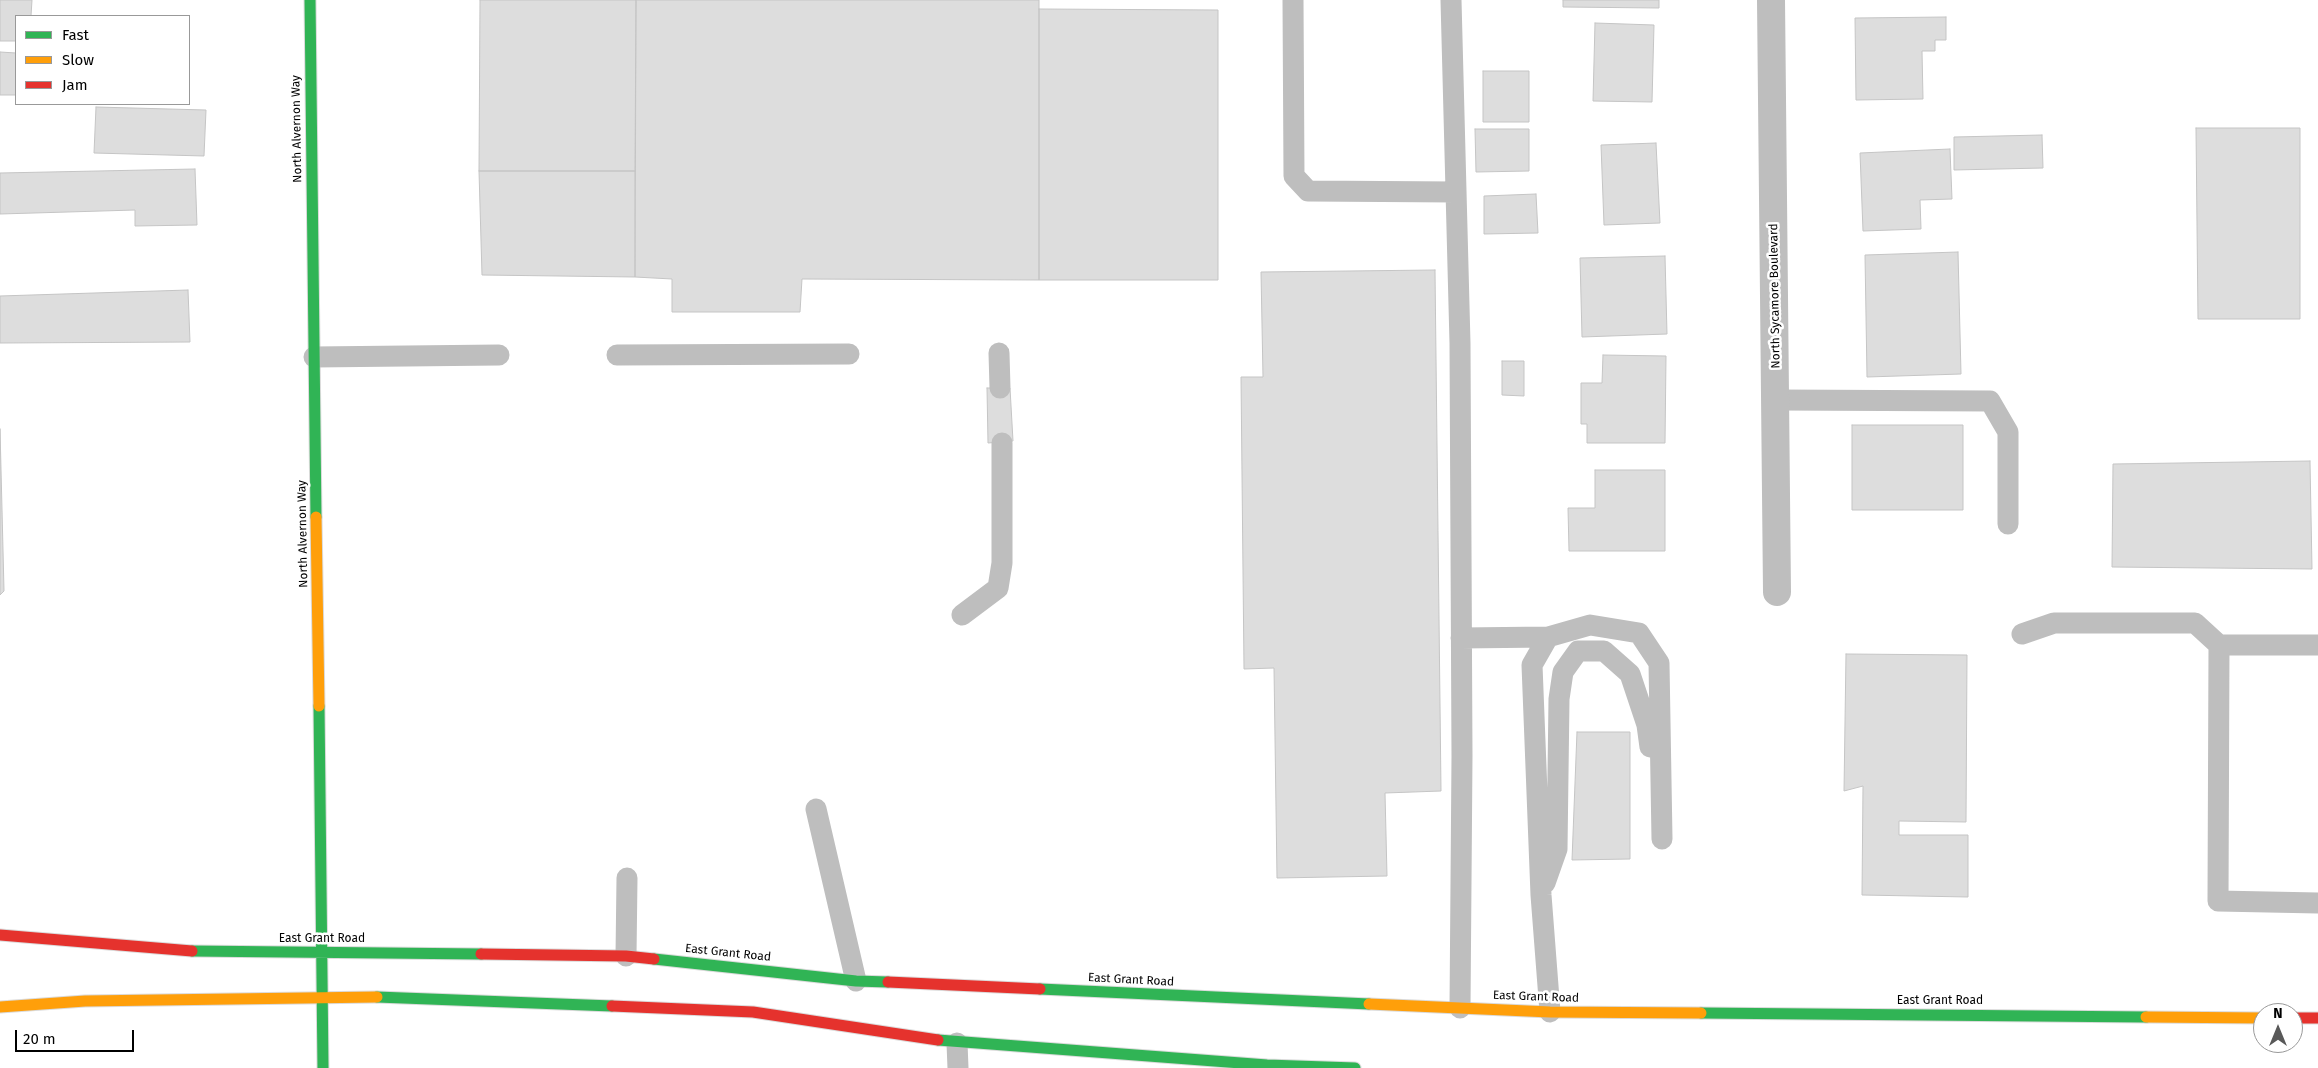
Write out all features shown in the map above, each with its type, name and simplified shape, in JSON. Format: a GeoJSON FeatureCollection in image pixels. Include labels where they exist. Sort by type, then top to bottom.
{"type":"FeatureCollection","features":[{"type":"Feature","properties":{"kind":"main road","name":"North Alvernon Way"},"geometry":{"type":"LineString","coordinates":[[310,0],[323,1068]]}},
{"type":"Feature","properties":{"kind":"main road","name":"East Grant Road"},"geometry":{"type":"LineString","coordinates":[[0,935],[214,953],[323,954],[394,952],[626,956],[856,981],[1550,1012],[2253,1018]]}},
{"type":"Feature","properties":{"kind":"main road"},"geometry":{"type":"LineString","coordinates":[[0,1007],[85,1001],[322,1000],[395,997],[753,1012],[957,1043],[1267,1067],[1355,1068]]}},
{"type":"Feature","properties":{"kind":"main road"},"geometry":{"type":"LineString","coordinates":[[2303,1018],[2318,1018]]}},
{"type":"Feature","properties":{"kind":"street","name":"North Sycamore Boulevard"},"geometry":{"type":"LineString","coordinates":[[1771,0],[1777,400],[1777,592]]}},
{"type":"Feature","properties":{"kind":"lane"},"geometry":{"type":"LineString","coordinates":[[1293,0],[1294,176],[1308,191],[1456,192]]}},
{"type":"Feature","properties":{"kind":"lane"},"geometry":{"type":"LineString","coordinates":[[1451,0],[1460,344],[1460,1008]]}},
{"type":"Feature","properties":{"kind":"lane"},"geometry":{"type":"LineString","coordinates":[[1000,353],[1000,388]]}},
{"type":"Feature","properties":{"kind":"lane"},"geometry":{"type":"LineString","coordinates":[[617,355],[848,354]]}},
{"type":"Feature","properties":{"kind":"lane"},"geometry":{"type":"LineString","coordinates":[[314,357],[499,355]]}},
{"type":"Feature","properties":{"kind":"lane"},"geometry":{"type":"LineString","coordinates":[[1777,400],[1990,401],[2008,432],[2008,524]]}},
{"type":"Feature","properties":{"kind":"lane"},"geometry":{"type":"LineString","coordinates":[[962,615],[998,588],[1002,563],[1002,442]]}},
{"type":"Feature","properties":{"kind":"lane"},"geometry":{"type":"LineString","coordinates":[[2022,634],[2054,624],[2195,623],[2219,645],[2318,645]]}},
{"type":"Feature","properties":{"kind":"lane"},"geometry":{"type":"LineString","coordinates":[[1461,638],[1548,637],[1590,625],[1638,633],[1659,663],[1662,839],[1647,725],[1630,674],[1604,650],[1578,650],[1563,672],[1559,699],[1557,849],[1541,895]]}},
{"type":"Feature","properties":{"kind":"lane"},"geometry":{"type":"LineString","coordinates":[[1548,637],[1532,665],[1541,895],[1550,1012]]}},
{"type":"Feature","properties":{"kind":"lane"},"geometry":{"type":"LineString","coordinates":[[2219,645],[2218,901],[2318,903]]}},
{"type":"Feature","properties":{"kind":"lane"},"geometry":{"type":"LineString","coordinates":[[816,809],[856,981]]}},
{"type":"Feature","properties":{"kind":"lane"},"geometry":{"type":"LineString","coordinates":[[626,956],[627,878]]}},
{"type":"Feature","properties":{"kind":"lane"},"geometry":{"type":"LineString","coordinates":[[957,1043],[958,1068]]}},
{"type":"Feature","properties":{"kind":"building"},"geometry":{"type":"Polygon","coordinates":[[[0,0],[32,0],[31,15],[15,15],[15,41],[0,41],[0,0]]]}},
{"type":"Feature","properties":{"kind":"building"},"geometry":{"type":"Polygon","coordinates":[[[480,0],[636,0],[635,171],[479,171],[480,0]]]}},
{"type":"Feature","properties":{"kind":"building"},"geometry":{"type":"Polygon","coordinates":[[[636,0],[1039,0],[1039,280],[802,279],[800,312],[672,312],[672,279],[635,277],[636,0]]]}},
{"type":"Feature","properties":{"kind":"building"},"geometry":{"type":"Polygon","coordinates":[[[1563,0],[1659,0],[1659,8],[1563,7],[1563,0]]]}},
{"type":"Feature","properties":{"kind":"building"},"geometry":{"type":"Polygon","coordinates":[[[1039,9],[1218,10],[1218,280],[1039,280],[1039,9]]]}},
{"type":"Feature","properties":{"kind":"building"},"geometry":{"type":"Polygon","coordinates":[[[1946,17],[1946,40],[1935,40],[1935,51],[1922,51],[1923,99],[1856,100],[1855,18],[1946,17]]]}},
{"type":"Feature","properties":{"kind":"building"},"geometry":{"type":"Polygon","coordinates":[[[1595,23],[1654,25],[1652,102],[1593,101],[1595,23]]]}},
{"type":"Feature","properties":{"kind":"building"},"geometry":{"type":"Polygon","coordinates":[[[0,52],[15,53],[15,95],[0,95],[0,52]]]}},
{"type":"Feature","properties":{"kind":"building"},"geometry":{"type":"Polygon","coordinates":[[[1483,71],[1529,71],[1529,122],[1483,122],[1483,71]]]}},
{"type":"Feature","properties":{"kind":"building"},"geometry":{"type":"Polygon","coordinates":[[[96,107],[206,110],[204,156],[94,153],[96,107]]]}},
{"type":"Feature","properties":{"kind":"building"},"geometry":{"type":"Polygon","coordinates":[[[2196,128],[2300,128],[2300,319],[2198,319],[2196,128]]]}},
{"type":"Feature","properties":{"kind":"building"},"geometry":{"type":"Polygon","coordinates":[[[1475,129],[1529,129],[1529,171],[1476,172],[1475,129]]]}},
{"type":"Feature","properties":{"kind":"building"},"geometry":{"type":"Polygon","coordinates":[[[2042,135],[2043,168],[1954,170],[1954,137],[2042,135]]]}},
{"type":"Feature","properties":{"kind":"building"},"geometry":{"type":"Polygon","coordinates":[[[1656,143],[1660,223],[1604,225],[1601,145],[1656,143]]]}},
{"type":"Feature","properties":{"kind":"building"},"geometry":{"type":"Polygon","coordinates":[[[1950,149],[1952,199],[1920,200],[1921,229],[1863,231],[1860,153],[1950,149]]]}},
{"type":"Feature","properties":{"kind":"building"},"geometry":{"type":"Polygon","coordinates":[[[195,169],[197,225],[135,226],[135,210],[0,214],[0,173],[195,169]]]}},
{"type":"Feature","properties":{"kind":"building"},"geometry":{"type":"Polygon","coordinates":[[[479,171],[635,171],[635,277],[482,275],[479,171]]]}},
{"type":"Feature","properties":{"kind":"building"},"geometry":{"type":"Polygon","coordinates":[[[1536,194],[1538,233],[1484,234],[1484,196],[1536,194]]]}},
{"type":"Feature","properties":{"kind":"building"},"geometry":{"type":"Polygon","coordinates":[[[1958,252],[1961,374],[1867,377],[1865,255],[1958,252]]]}},
{"type":"Feature","properties":{"kind":"building"},"geometry":{"type":"Polygon","coordinates":[[[1665,256],[1667,334],[1582,337],[1580,258],[1665,256]]]}},
{"type":"Feature","properties":{"kind":"building"},"geometry":{"type":"Polygon","coordinates":[[[1435,270],[1441,791],[1385,793],[1387,876],[1277,878],[1274,668],[1244,669],[1241,377],[1263,377],[1261,272],[1435,270]]]}},
{"type":"Feature","properties":{"kind":"building"},"geometry":{"type":"Polygon","coordinates":[[[188,290],[190,342],[0,343],[0,296],[188,290]]]}},
{"type":"Feature","properties":{"kind":"building"},"geometry":{"type":"Polygon","coordinates":[[[1603,355],[1666,356],[1665,443],[1587,443],[1587,424],[1581,424],[1581,383],[1602,383],[1603,355]]]}},
{"type":"Feature","properties":{"kind":"building"},"geometry":{"type":"Polygon","coordinates":[[[1502,361],[1524,361],[1524,396],[1502,395],[1502,361]]]}},
{"type":"Feature","properties":{"kind":"building"},"geometry":{"type":"Polygon","coordinates":[[[987,388],[1010,388],[1013,441],[988,443],[987,388]]]}},
{"type":"Feature","properties":{"kind":"building"},"geometry":{"type":"Polygon","coordinates":[[[1852,425],[1963,425],[1963,510],[1852,510],[1852,425]]]}},
{"type":"Feature","properties":{"kind":"building"},"geometry":{"type":"Polygon","coordinates":[[[0,429],[4,591],[0,595],[0,429]]]}},
{"type":"Feature","properties":{"kind":"building"},"geometry":{"type":"Polygon","coordinates":[[[2310,461],[2312,569],[2112,567],[2113,464],[2310,461]]]}},
{"type":"Feature","properties":{"kind":"building"},"geometry":{"type":"Polygon","coordinates":[[[1595,470],[1665,470],[1665,551],[1569,551],[1568,508],[1595,508],[1595,470]]]}},
{"type":"Feature","properties":{"kind":"building"},"geometry":{"type":"Polygon","coordinates":[[[1846,654],[1967,655],[1966,822],[1899,821],[1899,835],[1968,835],[1968,897],[1862,895],[1863,786],[1844,791],[1846,654]]]}},
{"type":"Feature","properties":{"kind":"building"},"geometry":{"type":"Polygon","coordinates":[[[1577,732],[1630,732],[1630,859],[1572,860],[1577,732]]]}},
{"type":"Feature","properties":{"kind":"traffic: fast"},"geometry":{"type":"LineString","coordinates":[[310,0],[316,517]]}},
{"type":"Feature","properties":{"kind":"traffic: fast"},"geometry":{"type":"LineString","coordinates":[[319,706],[323,1068]]}},
{"type":"Feature","properties":{"kind":"traffic: fast"},"geometry":{"type":"LineString","coordinates":[[192,951],[481,954]]}},
{"type":"Feature","properties":{"kind":"traffic: fast"},"geometry":{"type":"LineString","coordinates":[[654,959],[856,981],[888,982]]}},
{"type":"Feature","properties":{"kind":"traffic: fast"},"geometry":{"type":"LineString","coordinates":[[1040,989],[1369,1004]]}},
{"type":"Feature","properties":{"kind":"traffic: fast"},"geometry":{"type":"LineString","coordinates":[[377,997],[612,1006]]}},
{"type":"Feature","properties":{"kind":"traffic: fast"},"geometry":{"type":"LineString","coordinates":[[1701,1013],[2146,1017]]}},
{"type":"Feature","properties":{"kind":"traffic: fast"},"geometry":{"type":"LineString","coordinates":[[938,1040],[1267,1065],[1355,1068]]}},
{"type":"Feature","properties":{"kind":"traffic: slow"},"geometry":{"type":"LineString","coordinates":[[316,517],[319,706]]}},
{"type":"Feature","properties":{"kind":"traffic: slow"},"geometry":{"type":"LineString","coordinates":[[0,1007],[85,1001],[377,997]]}},
{"type":"Feature","properties":{"kind":"traffic: slow"},"geometry":{"type":"LineString","coordinates":[[1369,1004],[1550,1012],[1701,1013]]}},
{"type":"Feature","properties":{"kind":"traffic: slow"},"geometry":{"type":"LineString","coordinates":[[2146,1017],[2253,1018]]}},
{"type":"Feature","properties":{"kind":"traffic: jam"},"geometry":{"type":"LineString","coordinates":[[0,935],[192,951]]}},
{"type":"Feature","properties":{"kind":"traffic: jam"},"geometry":{"type":"LineString","coordinates":[[481,954],[626,956],[654,959]]}},
{"type":"Feature","properties":{"kind":"traffic: jam"},"geometry":{"type":"LineString","coordinates":[[888,982],[1040,989]]}},
{"type":"Feature","properties":{"kind":"traffic: jam"},"geometry":{"type":"LineString","coordinates":[[612,1006],[753,1012],[938,1040]]}},
{"type":"Feature","properties":{"kind":"traffic: jam"},"geometry":{"type":"LineString","coordinates":[[2303,1018],[2318,1018]]}}]}
